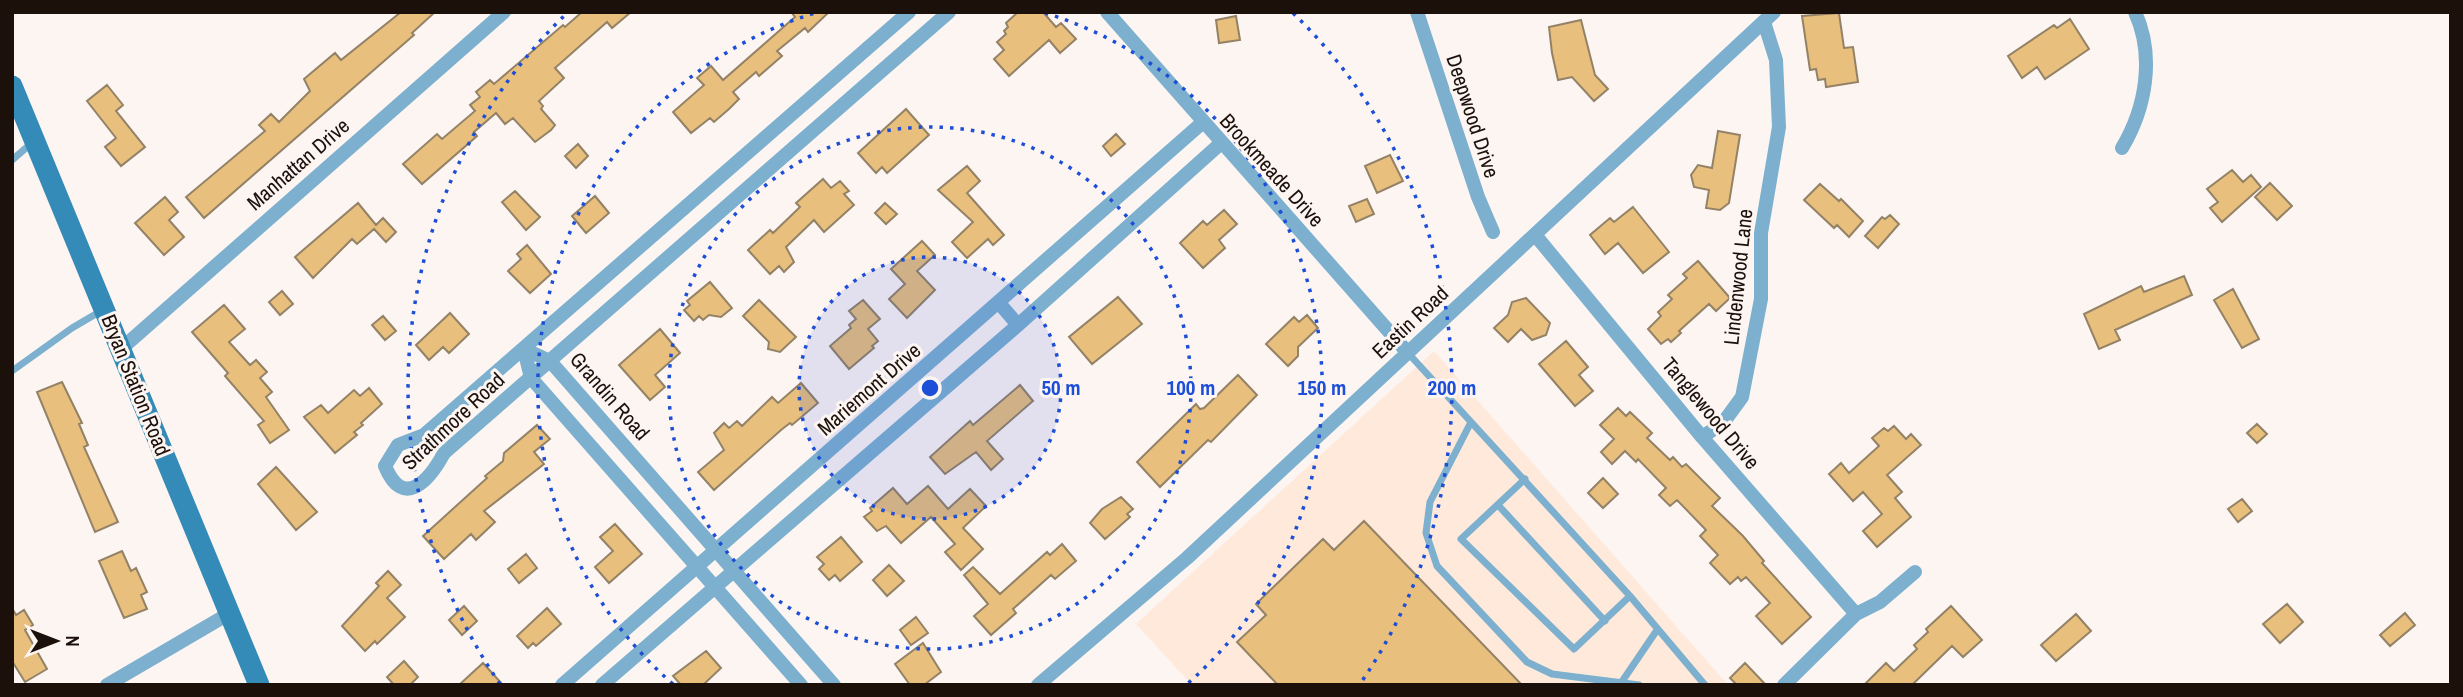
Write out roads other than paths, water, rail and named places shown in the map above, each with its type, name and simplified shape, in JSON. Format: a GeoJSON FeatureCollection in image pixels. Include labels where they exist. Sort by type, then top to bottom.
{"type":"FeatureCollection","features":[{"type":"Feature","properties":{"kind":"main road","name":"Bryan Station Road"},"geometry":{"type":"LineString","coordinates":[[12,86],[259,685]]}},
{"type":"Feature","properties":{"kind":"street","name":"Manhattan Drive"},"geometry":{"type":"LineString","coordinates":[[121,349],[504,12]]}},
{"type":"Feature","properties":{"kind":"street","name":"Strathmore Road"},"geometry":{"type":"LineString","coordinates":[[909,12],[424,435],[398,445],[385,466],[390,479],[399,487],[415,488],[427,480],[444,453],[949,12]]}},
{"type":"Feature","properties":{"kind":"street","name":"Brookmeade Drive"},"geometry":{"type":"LineString","coordinates":[[1107,12],[1220,144],[1408,353]]}},
{"type":"Feature","properties":{"kind":"street","name":"Deepwood Drive"},"geometry":{"type":"LineString","coordinates":[[1417,12],[1478,197],[1493,232]]}},
{"type":"Feature","properties":{"kind":"street"},"geometry":{"type":"LineString","coordinates":[[2122,148],[2138,116],[2147,69],[2135,12]]}},
{"type":"Feature","properties":{"kind":"street","name":"Eastin Road"},"geometry":{"type":"LineString","coordinates":[[1038,685],[1187,558],[1769,17]]}},
{"type":"Feature","properties":{"kind":"street","name":"Lindenwood Lane"},"geometry":{"type":"LineString","coordinates":[[1702,437],[1723,423],[1742,397],[1761,299],[1761,233],[1779,127],[1776,60],[1769,17]]}},
{"type":"Feature","properties":{"kind":"street","name":"Mariemont Drive"},"geometry":{"type":"LineString","coordinates":[[562,685],[1202,123]]}},
{"type":"Feature","properties":{"kind":"street"},"geometry":{"type":"LineString","coordinates":[[602,685],[1017,325],[1220,144]]}},
{"type":"Feature","properties":{"kind":"street","name":"Tanglewood Drive"},"geometry":{"type":"LineString","coordinates":[[1536,236],[1702,437],[1856,614]]}},
{"type":"Feature","properties":{"kind":"street"},"geometry":{"type":"LineString","coordinates":[[999,303],[1017,325]]}},
{"type":"Feature","properties":{"kind":"street","name":"Grandin Road"},"geometry":{"type":"LineString","coordinates":[[524,349],[550,361],[834,685]]}},
{"type":"Feature","properties":{"kind":"street"},"geometry":{"type":"LineString","coordinates":[[524,349],[531,378],[801,685]]}},
{"type":"Feature","properties":{"kind":"street"},"geometry":{"type":"LineString","coordinates":[[1784,685],[1856,614],[1880,602],[1915,572]]}},
{"type":"Feature","properties":{"kind":"street"},"geometry":{"type":"LineString","coordinates":[[107,685],[230,613]]}},
{"type":"Feature","properties":{"kind":"lane"},"geometry":{"type":"LineString","coordinates":[[12,160],[35,141]]}},
{"type":"Feature","properties":{"kind":"lane"},"geometry":{"type":"LineString","coordinates":[[12,372],[72,328],[104,309]]}},
{"type":"Feature","properties":{"kind":"lane"},"geometry":{"type":"LineString","coordinates":[[1408,353],[1630,596],[1704,685]]}},
{"type":"Feature","properties":{"kind":"lane"},"geometry":{"type":"LineString","coordinates":[[1471,422],[1430,502],[1426,533],[1437,566],[1528,662],[1552,674],[1639,685]]}},
{"type":"Feature","properties":{"kind":"lane"},"geometry":{"type":"LineString","coordinates":[[1525,479],[1461,539],[1574,649],[1630,596]]}},
{"type":"Feature","properties":{"kind":"lane"},"geometry":{"type":"LineString","coordinates":[[1498,505],[1605,621]]}},
{"type":"Feature","properties":{"kind":"lane"},"geometry":{"type":"LineString","coordinates":[[1621,683],[1657,630]]}}]}
